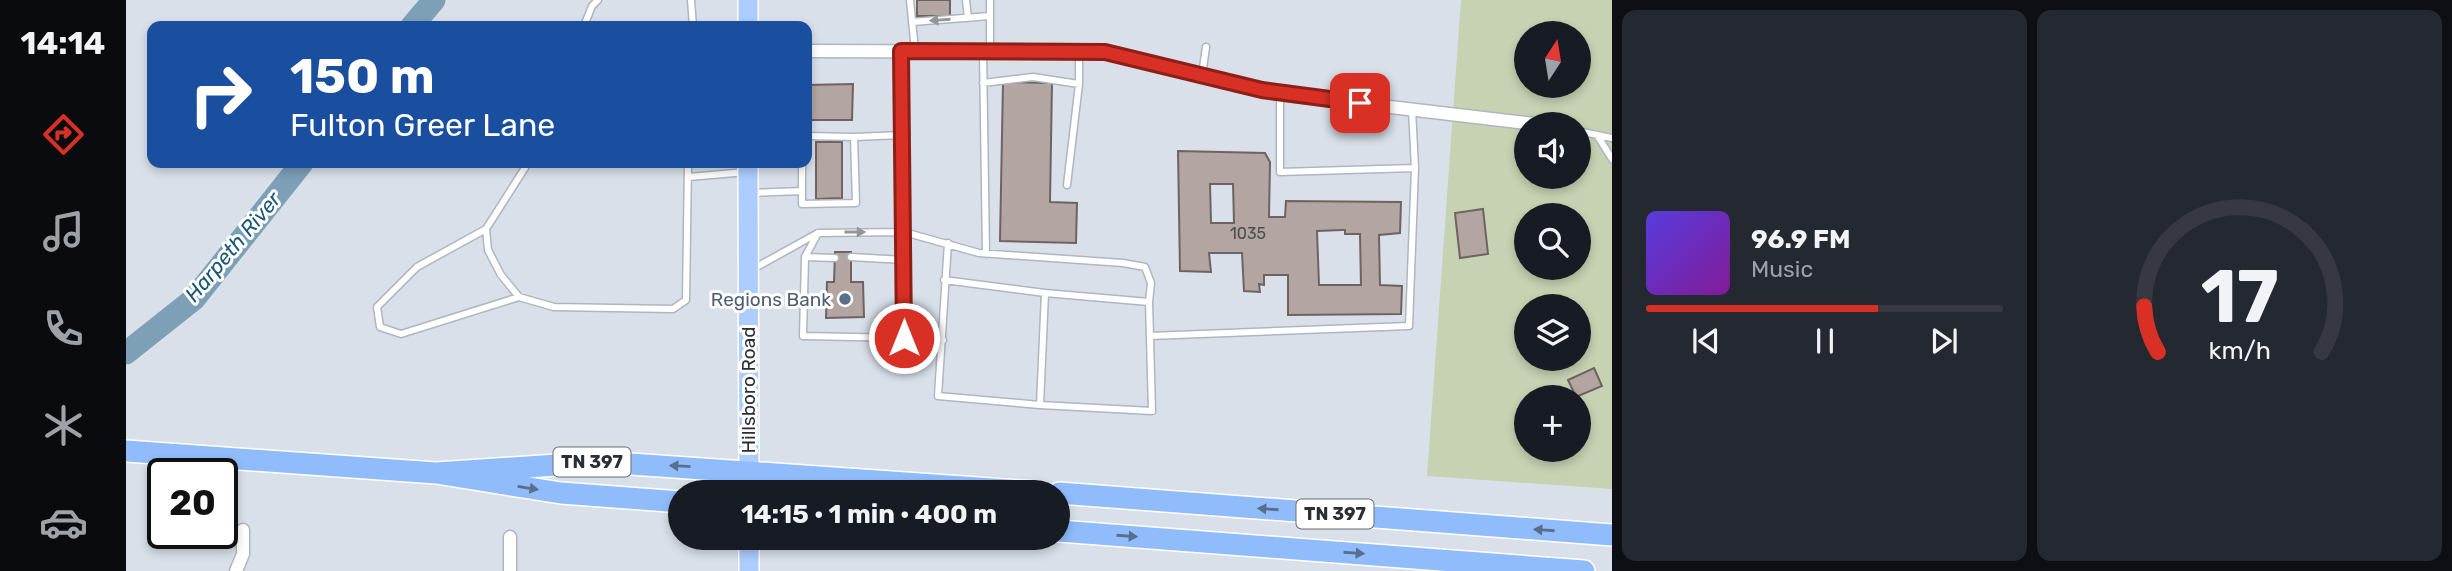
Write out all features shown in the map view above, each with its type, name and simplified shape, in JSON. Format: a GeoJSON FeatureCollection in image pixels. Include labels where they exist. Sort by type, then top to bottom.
{"type":"FeatureCollection","features":[{"type":"Feature","properties":{"kind":"highway","name":"TN 397"},"geometry":{"type":"LineString","coordinates":[[126,451],[436,473],[561,493],[668,501]]}},
{"type":"Feature","properties":{"kind":"highway","name":"TN 397"},"geometry":{"type":"LineString","coordinates":[[436,473],[583,462],[879,480]]}},
{"type":"Feature","properties":{"kind":"highway","name":"TN 397"},"geometry":{"type":"LineString","coordinates":[[1070,495],[1612,535]]}},
{"type":"Feature","properties":{"kind":"highway","name":"TN 397"},"geometry":{"type":"LineString","coordinates":[[1070,532],[1584,571]]}},
{"type":"Feature","properties":{"kind":"main road"},"geometry":{"type":"LineString","coordinates":[[748,0],[748,21]]}},
{"type":"Feature","properties":{"kind":"main road","name":"Hillsboro Road"},"geometry":{"type":"LineString","coordinates":[[748,168],[749,480]]}},
{"type":"Feature","properties":{"kind":"main road"},"geometry":{"type":"LineString","coordinates":[[749,550],[749,571]]}},
{"type":"Feature","properties":{"kind":"street"},"geometry":{"type":"LineString","coordinates":[[812,51],[1079,50],[1126,55],[1280,94],[1514,121]]}},
{"type":"Feature","properties":{"kind":"street"},"geometry":{"type":"LineString","coordinates":[[236,571],[243,554],[243,530]]}},
{"type":"Feature","properties":{"kind":"street"},"geometry":{"type":"LineString","coordinates":[[510,537],[510,571]]}},
{"type":"Feature","properties":{"kind":"lane"},"geometry":{"type":"LineString","coordinates":[[586,21],[592,6],[598,0]]}},
{"type":"Feature","properties":{"kind":"lane"},"geometry":{"type":"LineString","coordinates":[[691,0],[693,21]]}},
{"type":"Feature","properties":{"kind":"lane"},"geometry":{"type":"LineString","coordinates":[[910,0],[915,51]]}},
{"type":"Feature","properties":{"kind":"lane"},"geometry":{"type":"LineString","coordinates":[[966,0],[968,18]]}},
{"type":"Feature","properties":{"kind":"lane"},"geometry":{"type":"LineString","coordinates":[[986,254],[983,83],[990,0]]}},
{"type":"Feature","properties":{"kind":"lane"},"geometry":{"type":"LineString","coordinates":[[912,22],[990,16]]}},
{"type":"Feature","properties":{"kind":"lane"},"geometry":{"type":"LineString","coordinates":[[1202,75],[1206,47]]}},
{"type":"Feature","properties":{"kind":"lane"},"geometry":{"type":"LineString","coordinates":[[1067,185],[1079,84],[1079,50]]}},
{"type":"Feature","properties":{"kind":"lane"},"geometry":{"type":"LineString","coordinates":[[901,51],[904,338]]}},
{"type":"Feature","properties":{"kind":"lane"},"geometry":{"type":"LineString","coordinates":[[983,83],[1033,77],[1079,84]]}},
{"type":"Feature","properties":{"kind":"lane"},"geometry":{"type":"LineString","coordinates":[[1280,94],[1280,173],[1415,168]]}},
{"type":"Feature","properties":{"kind":"lane"},"geometry":{"type":"LineString","coordinates":[[1150,336],[1409,326],[1415,168],[1412,109]]}},
{"type":"Feature","properties":{"kind":"lane"},"geometry":{"type":"LineString","coordinates":[[1591,134],[1612,138]]}},
{"type":"Feature","properties":{"kind":"lane"},"geometry":{"type":"LineString","coordinates":[[812,136],[902,135]]}},
{"type":"Feature","properties":{"kind":"lane"},"geometry":{"type":"LineString","coordinates":[[1597,135],[1612,159]]}},
{"type":"Feature","properties":{"kind":"lane"},"geometry":{"type":"LineString","coordinates":[[802,168],[802,204],[856,202],[854,136]]}},
{"type":"Feature","properties":{"kind":"lane"},"geometry":{"type":"LineString","coordinates":[[525,168],[486,229],[417,267],[377,307],[380,327],[401,334],[519,297],[554,307],[673,309],[686,300],[688,168]]}},
{"type":"Feature","properties":{"kind":"lane"},"geometry":{"type":"LineString","coordinates":[[689,177],[742,168]]}},
{"type":"Feature","properties":{"kind":"lane"},"geometry":{"type":"LineString","coordinates":[[748,193],[802,191]]}},
{"type":"Feature","properties":{"kind":"lane"},"geometry":{"type":"LineString","coordinates":[[486,229],[488,250],[501,275],[519,297]]}},
{"type":"Feature","properties":{"kind":"lane"},"geometry":{"type":"LineString","coordinates":[[748,271],[818,233],[895,232],[904,232],[948,243],[986,254],[1123,263],[1145,267],[1151,283],[1149,302],[1152,411],[938,396],[948,243]]}},
{"type":"Feature","properties":{"kind":"lane"},"geometry":{"type":"LineString","coordinates":[[818,233],[806,257],[803,336],[943,340]]}},
{"type":"Feature","properties":{"kind":"lane"},"geometry":{"type":"LineString","coordinates":[[806,257],[835,258]]}},
{"type":"Feature","properties":{"kind":"lane"},"geometry":{"type":"LineString","coordinates":[[851,257],[904,260]]}},
{"type":"Feature","properties":{"kind":"lane"},"geometry":{"type":"LineString","coordinates":[[944,280],[1045,293],[1149,302]]}},
{"type":"Feature","properties":{"kind":"lane"},"geometry":{"type":"LineString","coordinates":[[1040,405],[1045,293]]}},
{"type":"Feature","properties":{"kind":"green space"},"geometry":{"type":"Polygon","coordinates":[[[1461,0],[1612,0],[1612,489],[1427,476],[1461,0]]]}},
{"type":"Feature","properties":{"kind":"building"},"geometry":{"type":"Polygon","coordinates":[[[917,0],[950,0],[950,16],[917,16],[917,0]]]}},
{"type":"Feature","properties":{"kind":"building"},"geometry":{"type":"Polygon","coordinates":[[[1003,82],[1052,83],[1050,202],[1077,203],[1076,243],[1000,241],[1003,82]]]}},
{"type":"Feature","properties":{"kind":"building"},"geometry":{"type":"Polygon","coordinates":[[[853,84],[852,120],[812,120],[812,85],[853,84]]]}},
{"type":"Feature","properties":{"kind":"building"},"geometry":{"type":"Polygon","coordinates":[[[816,142],[842,142],[842,198],[816,199],[816,142]]]}},
{"type":"Feature","properties":{"kind":"building"},"geometry":{"type":"Polygon","coordinates":[[[1178,151],[1265,153],[1270,162],[1269,217],[1285,217],[1286,201],[1401,202],[1400,233],[1379,235],[1380,285],[1402,286],[1401,314],[1288,315],[1288,275],[1264,275],[1264,285],[1259,284],[1260,292],[1244,291],[1242,253],[1209,253],[1211,272],[1180,271],[1178,151]],[[1210,184],[1211,223],[1234,223],[1233,184],[1210,184]],[[1345,230],[1317,231],[1319,285],[1361,285],[1360,234],[1345,234],[1345,230]]]}},
{"type":"Feature","properties":{"kind":"building"},"geometry":{"type":"Polygon","coordinates":[[[1483,209],[1488,254],[1460,258],[1455,213],[1483,209]]]}},
{"type":"Feature","properties":{"kind":"building","name":"Regions Bank"},"geometry":{"type":"Polygon","coordinates":[[[835,252],[851,252],[851,282],[863,282],[864,317],[826,318],[827,282],[834,282],[835,252]]]}},
{"type":"Feature","properties":{"kind":"building"},"geometry":{"type":"Polygon","coordinates":[[[1594,368],[1602,386],[1591,391],[1591,385],[1570,385],[1568,380],[1594,368]]]}},
{"type":"Feature","properties":{"kind":"waterway","name":"Harpeth River"},"geometry":{"type":"LineString","coordinates":[[416,21],[434,0]]}},
{"type":"Feature","properties":{"kind":"waterway","name":"Harpeth River"},"geometry":{"type":"LineString","coordinates":[[126,353],[194,299],[298,168]]}},
{"type":"Feature","properties":{"kind":"place","name":"Regions Bank"},"geometry":{"type":"Point","coordinates":[845,299]}},
{"type":"Feature","properties":{"kind":"route"},"geometry":{"type":"LineString","coordinates":[[904,338],[901,51],[1105,52],[1139,58],[1280,94],[1360,103]]}}]}
